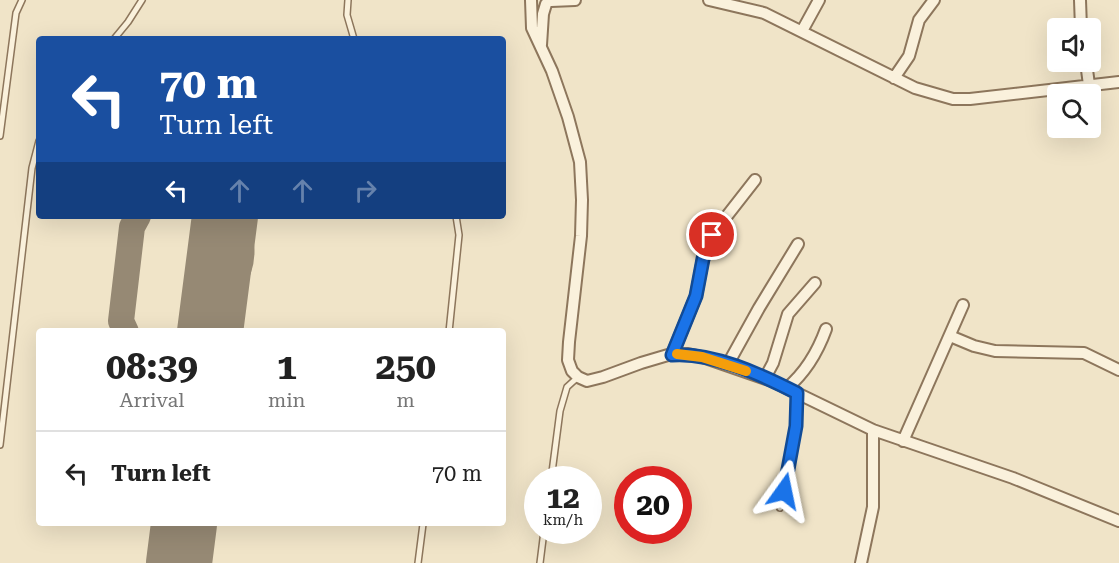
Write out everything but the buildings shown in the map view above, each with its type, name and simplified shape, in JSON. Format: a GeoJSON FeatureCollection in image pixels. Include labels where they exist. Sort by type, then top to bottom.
{"type":"FeatureCollection","features":[{"type":"Feature","properties":{"kind":"street"},"geometry":{"type":"LineString","coordinates":[[575,0],[540,4],[532,0],[532,28],[552,71],[580,162],[581,236],[568,342],[568,360],[578,377],[588,381],[603,378],[641,363],[672,355],[702,357],[765,378],[873,430],[1013,478],[1119,520]]}},
{"type":"Feature","properties":{"kind":"street"},"geometry":{"type":"LineString","coordinates":[[709,0],[764,13],[915,88],[953,99],[1047,89]]}},
{"type":"Feature","properties":{"kind":"street"},"geometry":{"type":"LineString","coordinates":[[802,31],[819,0]]}},
{"type":"Feature","properties":{"kind":"street"},"geometry":{"type":"LineString","coordinates":[[894,78],[909,56],[919,20],[934,0]]}},
{"type":"Feature","properties":{"kind":"street"},"geometry":{"type":"LineString","coordinates":[[1080,0],[1081,18]]}},
{"type":"Feature","properties":{"kind":"street"},"geometry":{"type":"LineString","coordinates":[[541,51],[542,25],[550,2]]}},
{"type":"Feature","properties":{"kind":"street"},"geometry":{"type":"LineString","coordinates":[[1087,72],[1089,84],[1119,82]]}},
{"type":"Feature","properties":{"kind":"street"},"geometry":{"type":"LineString","coordinates":[[672,355],[696,296],[703,259],[712,235],[755,180]]}},
{"type":"Feature","properties":{"kind":"street"},"geometry":{"type":"LineString","coordinates":[[728,364],[798,244]]}},
{"type":"Feature","properties":{"kind":"street"},"geometry":{"type":"LineString","coordinates":[[765,378],[775,356],[788,314],[815,283]]}},
{"type":"Feature","properties":{"kind":"street"},"geometry":{"type":"LineString","coordinates":[[903,441],[963,304]]}},
{"type":"Feature","properties":{"kind":"street"},"geometry":{"type":"LineString","coordinates":[[792,391],[808,367],[826,328]]}},
{"type":"Feature","properties":{"kind":"street"},"geometry":{"type":"LineString","coordinates":[[950,336],[974,346],[995,351],[1084,353],[1119,370]]}},
{"type":"Feature","properties":{"kind":"street"},"geometry":{"type":"LineString","coordinates":[[861,563],[873,507],[873,430]]}},
{"type":"Feature","properties":{"kind":"lane"},"geometry":{"type":"LineString","coordinates":[[0,136],[16,13],[22,0]]}},
{"type":"Feature","properties":{"kind":"lane"},"geometry":{"type":"LineString","coordinates":[[116,36],[142,0]]}},
{"type":"Feature","properties":{"kind":"lane"},"geometry":{"type":"LineString","coordinates":[[348,0],[347,15],[353,36]]}},
{"type":"Feature","properties":{"kind":"lane"},"geometry":{"type":"LineString","coordinates":[[0,445],[32,168],[36,153]]}},
{"type":"Feature","properties":{"kind":"lane"},"geometry":{"type":"LineString","coordinates":[[448,328],[459,235],[456,219]]}},
{"type":"Feature","properties":{"kind":"lane"},"geometry":{"type":"LineString","coordinates":[[553,466],[560,411],[567,387],[578,377]]}},
{"type":"Feature","properties":{"kind":"lane"},"geometry":{"type":"LineString","coordinates":[[780,508],[789,474],[796,426],[792,391]]}},
{"type":"Feature","properties":{"kind":"lane"},"geometry":{"type":"LineString","coordinates":[[418,563],[423,526]]}},
{"type":"Feature","properties":{"kind":"lane"},"geometry":{"type":"LineString","coordinates":[[540,563],[542,544]]}},
{"type":"Feature","properties":{"kind":"taxiway"},"geometry":{"type":"LineString","coordinates":[[124,328],[121,321],[132,227],[136,219]]}},
{"type":"Feature","properties":{"kind":"taxiway"},"geometry":{"type":"LineString","coordinates":[[211,325],[215,307],[236,276],[241,258],[241,241],[232,219]]}},
{"type":"Feature","properties":{"kind":"runway"},"geometry":{"type":"LineString","coordinates":[[211,328],[225,219]]}},
{"type":"Feature","properties":{"kind":"runway"},"geometry":{"type":"LineString","coordinates":[[179,563],[184,526]]}},
{"type":"Feature","properties":{"kind":"slow traffic"},"geometry":{"type":"LineString","coordinates":[[677,354],[702,357],[746,371]]}},
{"type":"Feature","properties":{"kind":"route"},"geometry":{"type":"LineString","coordinates":[[712,235],[703,259],[696,296],[672,355],[688,354],[718,361],[746,370],[797,393],[796,426],[789,474],[784,491]]}}]}
